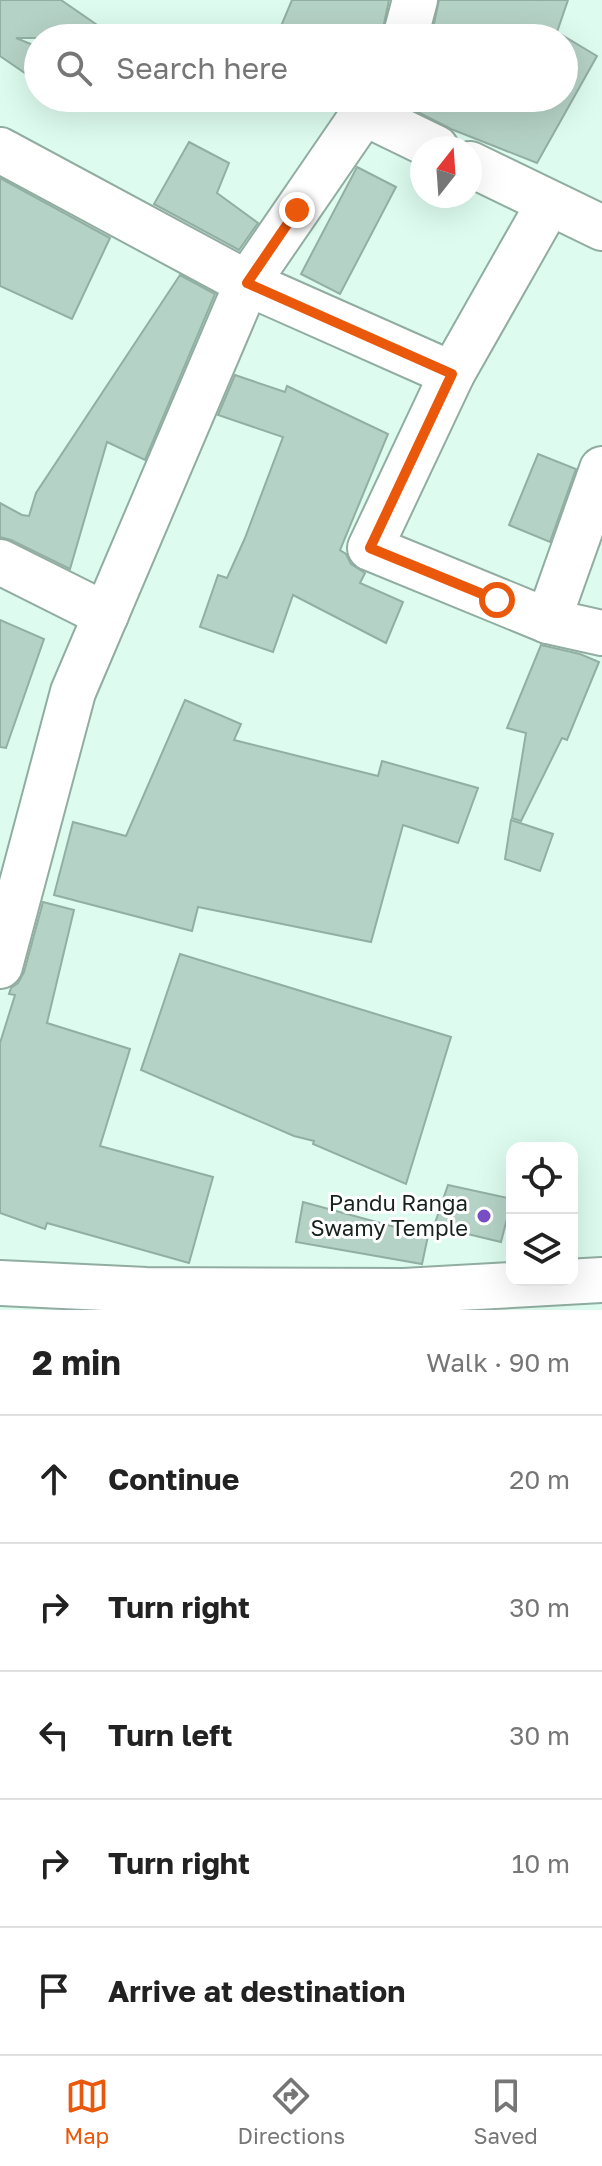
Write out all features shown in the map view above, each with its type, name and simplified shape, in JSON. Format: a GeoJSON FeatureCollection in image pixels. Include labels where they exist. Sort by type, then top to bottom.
{"type":"FeatureCollection","features":[{"type":"Feature","properties":{"kind":"street"},"geometry":{"type":"LineString","coordinates":[[409,24],[415,0]]}},
{"type":"Feature","properties":{"kind":"street"},"geometry":{"type":"LineString","coordinates":[[0,966],[73,692],[247,283],[365,112]]}},
{"type":"Feature","properties":{"kind":"street"},"geometry":{"type":"LineString","coordinates":[[379,112],[417,136]]}},
{"type":"Feature","properties":{"kind":"street"},"geometry":{"type":"LineString","coordinates":[[0,150],[247,283],[452,374]]}},
{"type":"Feature","properties":{"kind":"street"},"geometry":{"type":"LineString","coordinates":[[482,170],[602,228]]}},
{"type":"Feature","properties":{"kind":"street"},"geometry":{"type":"LineString","coordinates":[[549,203],[452,374],[370,548],[548,621],[602,633]]}},
{"type":"Feature","properties":{"kind":"street"},"geometry":{"type":"LineString","coordinates":[[548,621],[602,469]]}},
{"type":"Feature","properties":{"kind":"street"},"geometry":{"type":"LineString","coordinates":[[0,562],[106,615]]}},
{"type":"Feature","properties":{"kind":"street"},"geometry":{"type":"LineString","coordinates":[[0,1283],[146,1290],[404,1291],[602,1280]]}},
{"type":"Feature","properties":{"kind":"building"},"geometry":{"type":"Polygon","coordinates":[[[0,0],[61,0],[96,24],[24,24],[24,38],[16,38],[24,41],[24,72],[0,56],[0,0]]]}},
{"type":"Feature","properties":{"kind":"building"},"geometry":{"type":"Polygon","coordinates":[[[292,0],[389,0],[384,24],[282,24],[292,0]]]}},
{"type":"Feature","properties":{"kind":"building"},"geometry":{"type":"Polygon","coordinates":[[[439,0],[568,0],[560,24],[434,24],[439,0]]]}},
{"type":"Feature","properties":{"kind":"building"},"geometry":{"type":"Polygon","coordinates":[[[578,45],[597,56],[578,90],[578,45]]]}},
{"type":"Feature","properties":{"kind":"building"},"geometry":{"type":"Polygon","coordinates":[[[418,112],[566,112],[537,163],[482,141],[482,136],[469,136],[418,112]]]}},
{"type":"Feature","properties":{"kind":"building"},"geometry":{"type":"Polygon","coordinates":[[[189,142],[229,163],[217,193],[258,223],[239,250],[154,204],[189,142]]]}},
{"type":"Feature","properties":{"kind":"building"},"geometry":{"type":"Polygon","coordinates":[[[357,167],[396,187],[340,294],[301,274],[357,167]]]}},
{"type":"Feature","properties":{"kind":"building"},"geometry":{"type":"Polygon","coordinates":[[[0,178],[110,238],[72,319],[0,286],[0,178]]]}},
{"type":"Feature","properties":{"kind":"building"},"geometry":{"type":"Polygon","coordinates":[[[180,275],[215,294],[145,460],[107,442],[70,569],[0,537],[0,503],[29,516],[36,493],[180,275]]]}},
{"type":"Feature","properties":{"kind":"building"},"geometry":{"type":"Polygon","coordinates":[[[235,375],[285,392],[287,386],[388,434],[340,550],[351,564],[365,573],[360,583],[403,602],[386,643],[293,595],[273,652],[200,627],[218,575],[227,578],[245,538],[283,437],[218,415],[235,375]]]}},
{"type":"Feature","properties":{"kind":"building"},"geometry":{"type":"Polygon","coordinates":[[[538,454],[576,469],[550,542],[509,525],[538,454]]]}},
{"type":"Feature","properties":{"kind":"building"},"geometry":{"type":"Polygon","coordinates":[[[0,620],[44,639],[6,748],[0,747],[0,620]]]}},
{"type":"Feature","properties":{"kind":"building"},"geometry":{"type":"Polygon","coordinates":[[[541,645],[599,662],[567,740],[562,738],[521,821],[512,818],[526,733],[507,728],[541,645]]]}},
{"type":"Feature","properties":{"kind":"building"},"geometry":{"type":"Polygon","coordinates":[[[185,700],[241,724],[234,740],[378,776],[382,761],[478,788],[458,843],[403,825],[371,942],[198,907],[192,931],[54,895],[73,822],[126,836],[185,700]]]}},
{"type":"Feature","properties":{"kind":"building"},"geometry":{"type":"Polygon","coordinates":[[[511,820],[553,834],[540,871],[505,859],[511,820]]]}},
{"type":"Feature","properties":{"kind":"building"},"geometry":{"type":"Polygon","coordinates":[[[43,902],[74,910],[47,1023],[130,1049],[100,1146],[213,1177],[189,1263],[47,1223],[45,1229],[0,1213],[0,1043],[15,995],[9,994],[24,972],[43,902]]]}},
{"type":"Feature","properties":{"kind":"building"},"geometry":{"type":"Polygon","coordinates":[[[180,954],[451,1037],[406,1184],[313,1144],[314,1141],[294,1136],[141,1070],[180,954]]]}},
{"type":"Feature","properties":{"kind":"building"},"geometry":{"type":"Polygon","coordinates":[[[448,1185],[506,1198],[506,1222],[501,1242],[434,1226],[448,1185]]]}},
{"type":"Feature","properties":{"kind":"building"},"geometry":{"type":"Polygon","coordinates":[[[303,1202],[428,1236],[422,1264],[296,1242],[303,1202]]]}},
{"type":"Feature","properties":{"kind":"place","name":"Pandu Ranga Swamy Temple"},"geometry":{"type":"Point","coordinates":[484,1216]}},
{"type":"Feature","properties":{"kind":"route"},"geometry":{"type":"LineString","coordinates":[[297,210],[247,283],[452,374],[370,548],[497,600]]}}]}
